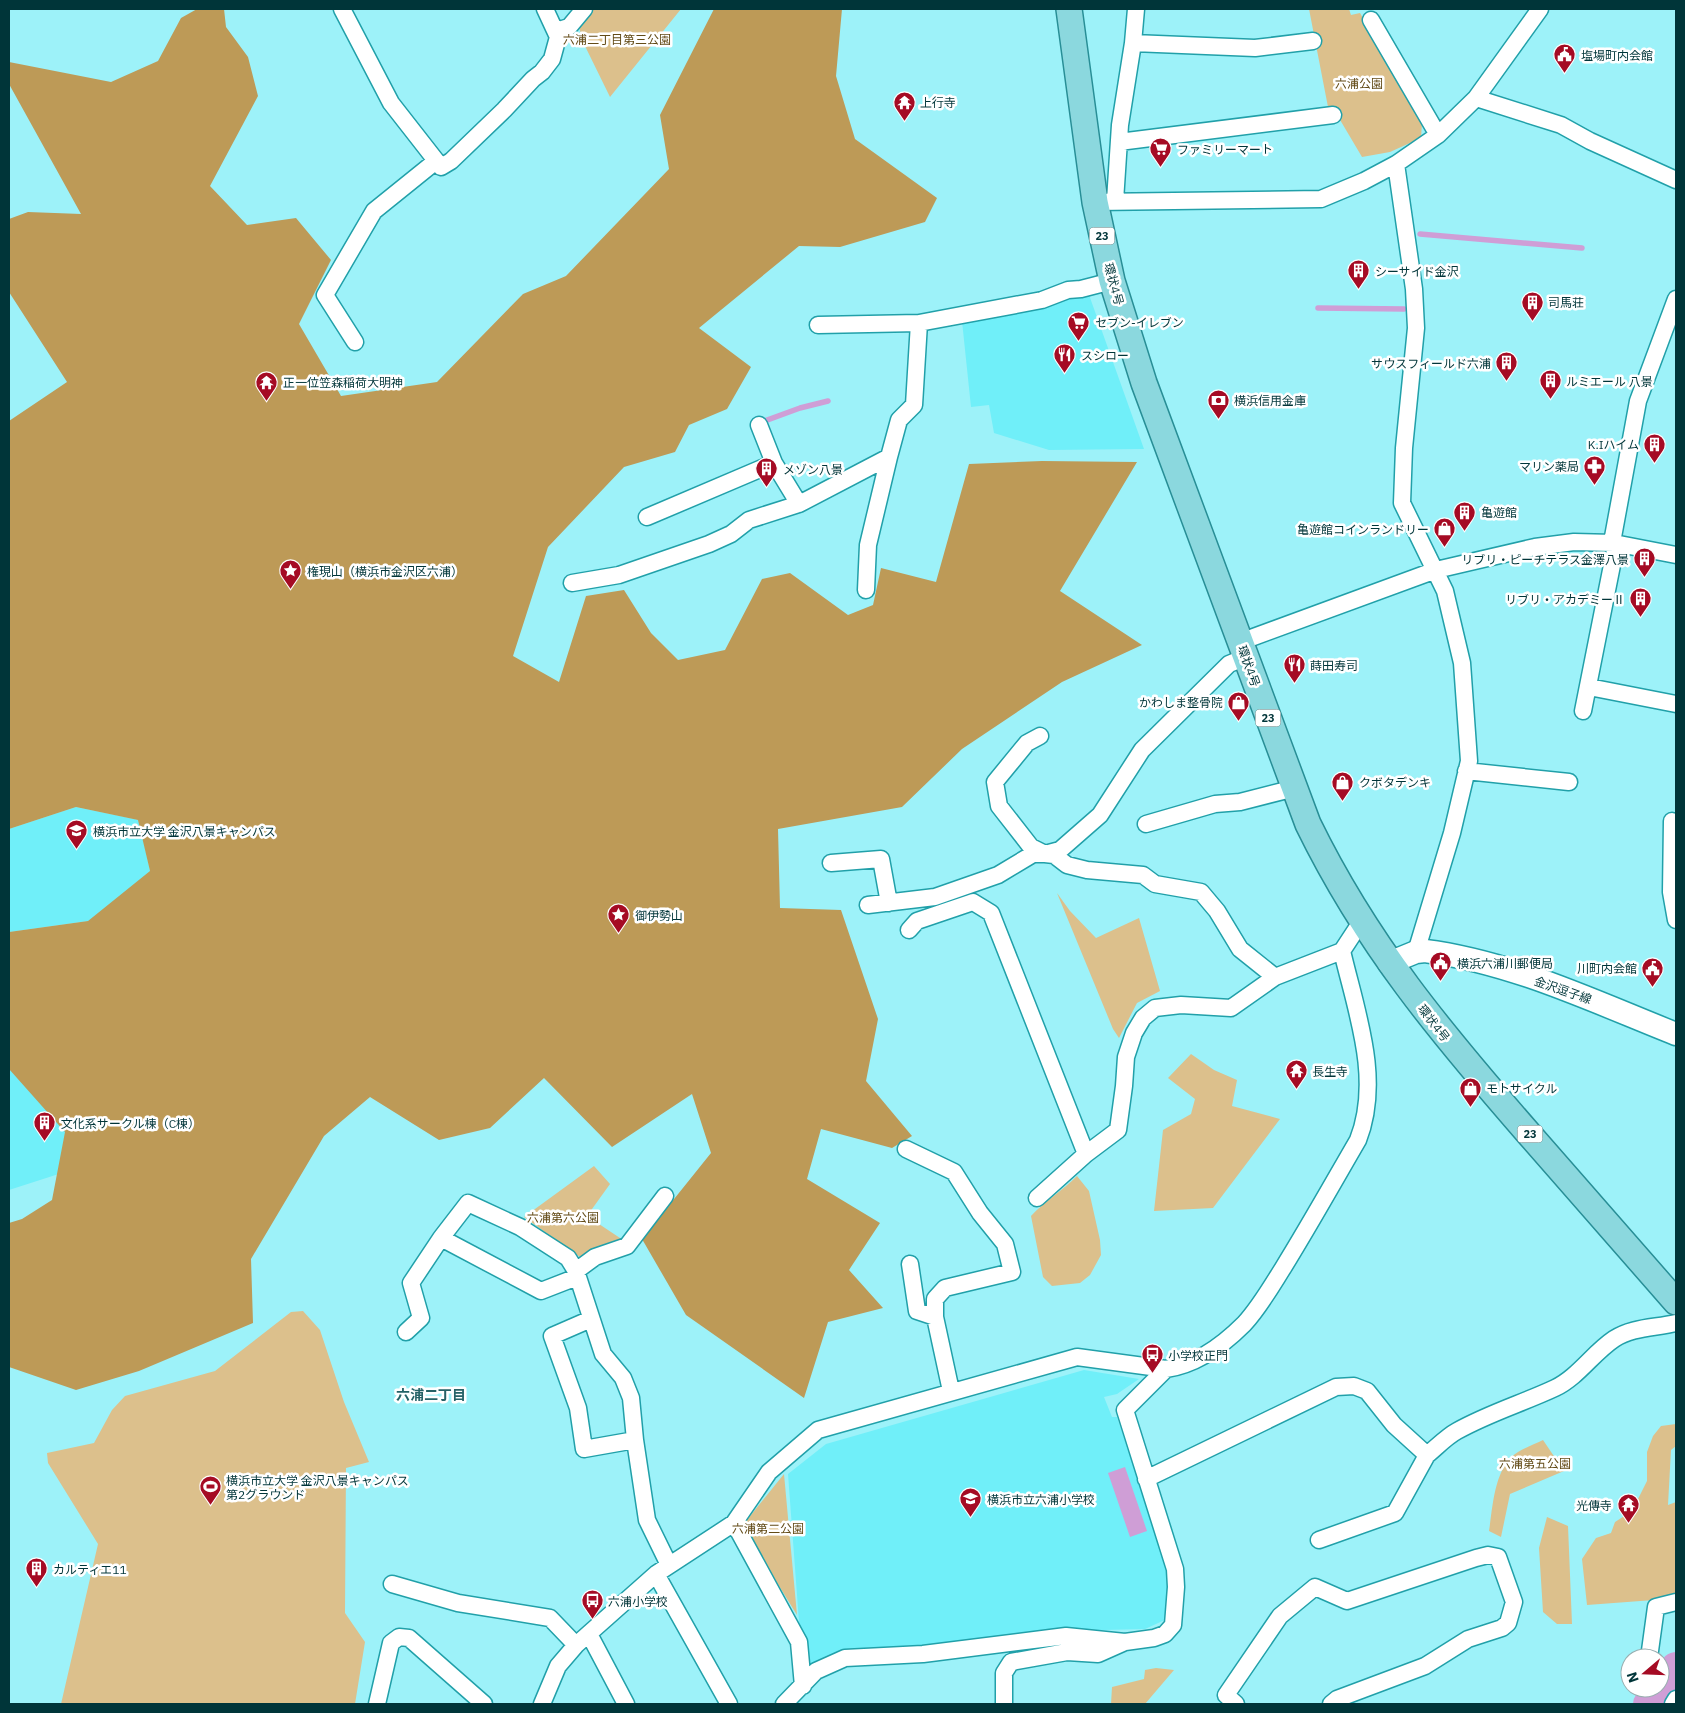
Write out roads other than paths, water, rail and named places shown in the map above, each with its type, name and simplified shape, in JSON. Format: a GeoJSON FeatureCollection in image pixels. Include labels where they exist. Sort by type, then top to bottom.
{"type":"FeatureCollection","features":[{"type":"Feature","properties":{"kind":"main road","name":"環状4号"},"geometry":{"type":"LineString","coordinates":[[1069,9],[1105,202],[1112,281],[1144,383],[1295,788],[1324,857],[1361,922],[1389,963],[1454,1048],[1676,1302]]}},
{"type":"Feature","properties":{"kind":"main road","name":"金沢逗子線"},"geometry":{"type":"LineString","coordinates":[[1389,963],[1416,952],[1435,953],[1520,975],[1676,1029]]}},
{"type":"Feature","properties":{"kind":"street"},"geometry":{"type":"LineString","coordinates":[[342,9],[391,103],[440,167],[451,161],[542,72],[552,59],[558,37],[545,9]]}},
{"type":"Feature","properties":{"kind":"street"},"geometry":{"type":"LineString","coordinates":[[556,31],[569,27],[584,9]]}},
{"type":"Feature","properties":{"kind":"street"},"geometry":{"type":"LineString","coordinates":[[1136,9],[1119,142],[1105,202],[1321,199],[1396,164],[1438,135],[1476,98],[1540,9]]}},
{"type":"Feature","properties":{"kind":"street"},"geometry":{"type":"LineString","coordinates":[[1371,20],[1438,135]]}},
{"type":"Feature","properties":{"kind":"street"},"geometry":{"type":"LineString","coordinates":[[1133,43],[1255,48],[1313,41]]}},
{"type":"Feature","properties":{"kind":"street"},"geometry":{"type":"LineString","coordinates":[[1476,98],[1561,125],[1590,142],[1676,180]]}},
{"type":"Feature","properties":{"kind":"street"},"geometry":{"type":"LineString","coordinates":[[1119,142],[1333,115]]}},
{"type":"Feature","properties":{"kind":"street"},"geometry":{"type":"LineString","coordinates":[[355,342],[325,295],[374,211],[436,161]]}},
{"type":"Feature","properties":{"kind":"street"},"geometry":{"type":"LineString","coordinates":[[1396,164],[1414,289],[1416,328],[1404,448],[1402,503],[1445,591],[1462,663],[1469,762],[1452,833],[1416,952]]}},
{"type":"Feature","properties":{"kind":"street"},"geometry":{"type":"LineString","coordinates":[[818,325],[919,323],[1042,300],[1068,290],[1081,289],[1112,281]]}},
{"type":"Feature","properties":{"kind":"street"},"geometry":{"type":"LineString","coordinates":[[1583,711],[1615,550],[1613,537],[1638,401],[1676,299]]}},
{"type":"Feature","properties":{"kind":"street"},"geometry":{"type":"LineString","coordinates":[[866,590],[868,545],[889,457],[899,420],[914,405],[919,323]]}},
{"type":"Feature","properties":{"kind":"street"},"geometry":{"type":"LineString","coordinates":[[759,425],[774,463],[799,504]]}},
{"type":"Feature","properties":{"kind":"street"},"geometry":{"type":"LineString","coordinates":[[572,583],[619,575],[732,534],[749,520],[799,504],[889,457]]}},
{"type":"Feature","properties":{"kind":"street"},"geometry":{"type":"LineString","coordinates":[[647,518],[774,463]]}},
{"type":"Feature","properties":{"kind":"street"},"geometry":{"type":"LineString","coordinates":[[1040,736],[1027,743],[995,782],[999,806],[1031,847],[1045,854],[1060,850],[1100,815],[1142,750],[1243,650],[1436,570],[1535,547],[1574,542],[1614,543],[1676,555]]}},
{"type":"Feature","properties":{"kind":"street"},"geometry":{"type":"LineString","coordinates":[[1589,687],[1676,704]]}},
{"type":"Feature","properties":{"kind":"street"},"geometry":{"type":"LineString","coordinates":[[1466,771],[1569,782]]}},
{"type":"Feature","properties":{"kind":"street"},"geometry":{"type":"LineString","coordinates":[[1146,824],[1215,804],[1240,802],[1295,788]]}},
{"type":"Feature","properties":{"kind":"street"},"geometry":{"type":"LineString","coordinates":[[1672,822],[1671,892],[1676,920]]}},
{"type":"Feature","properties":{"kind":"street"},"geometry":{"type":"LineString","coordinates":[[868,905],[935,897],[998,875],[1033,854],[1054,855],[1067,865],[1086,870],[1143,875],[1155,884],[1201,892],[1218,911],[1240,949],[1275,977]]}},
{"type":"Feature","properties":{"kind":"street"},"geometry":{"type":"LineString","coordinates":[[831,863],[881,859],[888,903]]}},
{"type":"Feature","properties":{"kind":"street"},"geometry":{"type":"LineString","coordinates":[[908,930],[917,921],[973,902],[992,913],[1086,1154]]}},
{"type":"Feature","properties":{"kind":"street"},"geometry":{"type":"LineString","coordinates":[[1038,1198],[1086,1154],[1118,1130],[1126,1056],[1134,1033],[1143,1018],[1156,1008],[1181,1005],[1231,1008],[1275,977],[1342,951],[1361,922]]}},
{"type":"Feature","properties":{"kind":"street"},"geometry":{"type":"LineString","coordinates":[[542,1704],[544,1694],[558,1666],[576,1645],[663,1569],[734,1523],[769,1472],[818,1430],[1077,1357],[1166,1368],[1191,1362],[1212,1350],[1245,1323],[1310,1225],[1358,1140],[1366,1109],[1367,1067],[1363,1039],[1342,951]]}},
{"type":"Feature","properties":{"kind":"street"},"geometry":{"type":"LineString","coordinates":[[906,1149],[954,1172],[980,1213],[1005,1244],[1012,1272],[945,1288],[935,1299],[935,1317],[952,1391]]}},
{"type":"Feature","properties":{"kind":"street"},"geometry":{"type":"LineString","coordinates":[[441,1238],[541,1291],[577,1274],[595,1257],[627,1246],[665,1196]]}},
{"type":"Feature","properties":{"kind":"street"},"geometry":{"type":"LineString","coordinates":[[406,1332],[421,1318],[411,1283],[441,1238],[468,1203],[520,1227],[568,1258],[577,1274],[603,1354],[624,1378],[631,1398],[647,1520],[663,1569],[729,1704]]}},
{"type":"Feature","properties":{"kind":"street"},"geometry":{"type":"LineString","coordinates":[[910,1264],[917,1312],[935,1317]]}},
{"type":"Feature","properties":{"kind":"street"},"geometry":{"type":"LineString","coordinates":[[591,1319],[552,1336],[578,1408],[584,1449],[635,1440]]}},
{"type":"Feature","properties":{"kind":"street"},"geometry":{"type":"LineString","coordinates":[[1319,1540],[1395,1513],[1427,1455],[1456,1432],[1499,1410],[1556,1388],[1616,1338],[1634,1330],[1676,1323]]}},
{"type":"Feature","properties":{"kind":"street"},"geometry":{"type":"LineString","coordinates":[[784,1704],[816,1671],[845,1658],[923,1654],[1066,1636],[1125,1642],[1154,1638],[1165,1634],[1173,1625],[1176,1587],[1175,1569],[1125,1410],[1166,1368]]}},
{"type":"Feature","properties":{"kind":"street"},"geometry":{"type":"LineString","coordinates":[[1146,1479],[1336,1388],[1354,1386],[1367,1391],[1394,1425],[1427,1455]]}},
{"type":"Feature","properties":{"kind":"street"},"geometry":{"type":"LineString","coordinates":[[734,1523],[800,1642],[803,1686]]}},
{"type":"Feature","properties":{"kind":"street"},"geometry":{"type":"LineString","coordinates":[[1225,1701],[1280,1616],[1315,1587],[1347,1601],[1476,1558],[1498,1557],[1514,1602],[1508,1622],[1502,1628],[1468,1638],[1425,1666],[1337,1699],[1332,1704]]}},
{"type":"Feature","properties":{"kind":"street"},"geometry":{"type":"LineString","coordinates":[[392,1584],[458,1603],[550,1618],[576,1645]]}},
{"type":"Feature","properties":{"kind":"street"},"geometry":{"type":"LineString","coordinates":[[1650,1648],[1656,1607],[1676,1602]]}},
{"type":"Feature","properties":{"kind":"street"},"geometry":{"type":"LineString","coordinates":[[589,1634],[626,1704]]}},
{"type":"Feature","properties":{"kind":"street"},"geometry":{"type":"LineString","coordinates":[[376,1704],[391,1643],[399,1637],[409,1638],[484,1704]]}},
{"type":"Feature","properties":{"kind":"street"},"geometry":{"type":"LineString","coordinates":[[1004,1704],[1004,1673],[1011,1662],[1067,1652],[1098,1654],[1125,1642]]}},
{"type":"Feature","properties":{"kind":"street"},"geometry":{"type":"LineString","coordinates":[[1672,1704],[1676,1699]]}},
{"type":"Feature","properties":{"kind":"waterway"},"geometry":{"type":"LineString","coordinates":[[1420,234],[1582,248]]}},
{"type":"Feature","properties":{"kind":"waterway"},"geometry":{"type":"LineString","coordinates":[[1318,308],[1404,309]]}},
{"type":"Feature","properties":{"kind":"waterway"},"geometry":{"type":"LineString","coordinates":[[762,422],[800,408],[828,401]]}},
{"type":"Feature","properties":{"kind":"waterway"},"geometry":{"type":"LineString","coordinates":[[1649,1704],[1676,1668]]}},
{"type":"Feature","properties":{"kind":"place","name":"塩場町内会館"},"geometry":{"type":"Point","coordinates":[1565,74]}},
{"type":"Feature","properties":{"kind":"place","name":"上行寺"},"geometry":{"type":"Point","coordinates":[904,121]}},
{"type":"Feature","properties":{"kind":"place","name":"ファミリーマート"},"geometry":{"type":"Point","coordinates":[1161,168]}},
{"type":"Feature","properties":{"kind":"place","name":"シーサイド金沢"},"geometry":{"type":"Point","coordinates":[1359,290]}},
{"type":"Feature","properties":{"kind":"place","name":"司馬荘"},"geometry":{"type":"Point","coordinates":[1532,321]}},
{"type":"Feature","properties":{"kind":"place","name":"セブン-イレブン"},"geometry":{"type":"Point","coordinates":[1079,341]}},
{"type":"Feature","properties":{"kind":"place","name":"スシロー"},"geometry":{"type":"Point","coordinates":[1065,374]}},
{"type":"Feature","properties":{"kind":"place","name":"サウスフィールド六浦"},"geometry":{"type":"Point","coordinates":[1507,382]}},
{"type":"Feature","properties":{"kind":"place","name":"ルミエール 八景"},"geometry":{"type":"Point","coordinates":[1550,400]}},
{"type":"Feature","properties":{"kind":"place","name":"正一位笠森稲荷大明神"},"geometry":{"type":"Point","coordinates":[267,401]}},
{"type":"Feature","properties":{"kind":"place","name":"横浜信用金庫"},"geometry":{"type":"Point","coordinates":[1218,419]}},
{"type":"Feature","properties":{"kind":"place","name":"K.Iハイム"},"geometry":{"type":"Point","coordinates":[1655,463]}},
{"type":"Feature","properties":{"kind":"place","name":"マリン薬局"},"geometry":{"type":"Point","coordinates":[1595,485]}},
{"type":"Feature","properties":{"kind":"place","name":"メゾン八景"},"geometry":{"type":"Point","coordinates":[767,488]}},
{"type":"Feature","properties":{"kind":"place","name":"亀遊館"},"geometry":{"type":"Point","coordinates":[1465,531]}},
{"type":"Feature","properties":{"kind":"place","name":"亀遊館コインランドリー"},"geometry":{"type":"Point","coordinates":[1445,548]}},
{"type":"Feature","properties":{"kind":"place","name":"リブリ・ピーチテラス金澤八景"},"geometry":{"type":"Point","coordinates":[1645,578]}},
{"type":"Feature","properties":{"kind":"place","name":"権現山（横浜市金沢区六浦）"},"geometry":{"type":"Point","coordinates":[291,590]}},
{"type":"Feature","properties":{"kind":"place","name":"リブリ・アカデミーⅡ"},"geometry":{"type":"Point","coordinates":[1641,618]}},
{"type":"Feature","properties":{"kind":"place","name":"蒔田寿司"},"geometry":{"type":"Point","coordinates":[1294,684]}},
{"type":"Feature","properties":{"kind":"place","name":"かわしま整骨院"},"geometry":{"type":"Point","coordinates":[1239,721]}},
{"type":"Feature","properties":{"kind":"place","name":"クボタデンキ"},"geometry":{"type":"Point","coordinates":[1343,801]}},
{"type":"Feature","properties":{"kind":"place","name":"横浜市立大学 金沢八景キャンパス"},"geometry":{"type":"Point","coordinates":[77,850]}},
{"type":"Feature","properties":{"kind":"place","name":"御伊勢山"},"geometry":{"type":"Point","coordinates":[619,934]}},
{"type":"Feature","properties":{"kind":"place","name":"横浜六浦川郵便局"},"geometry":{"type":"Point","coordinates":[1441,982]}},
{"type":"Feature","properties":{"kind":"place","name":"川町内会館"},"geometry":{"type":"Point","coordinates":[1653,987]}},
{"type":"Feature","properties":{"kind":"place","name":"長生寺"},"geometry":{"type":"Point","coordinates":[1296,1090]}},
{"type":"Feature","properties":{"kind":"place","name":"モトサイクル"},"geometry":{"type":"Point","coordinates":[1470,1107]}},
{"type":"Feature","properties":{"kind":"place","name":"文化系サークル棟（C棟）"},"geometry":{"type":"Point","coordinates":[45,1142]}},
{"type":"Feature","properties":{"kind":"place","name":"小学校正門"},"geometry":{"type":"Point","coordinates":[1152,1374]}},
{"type":"Feature","properties":{"kind":"place","name":"横浜市立大学 金沢八景キャンパス 第2グラウンド"},"geometry":{"type":"Point","coordinates":[210,1506]}},
{"type":"Feature","properties":{"kind":"place","name":"横浜市立六浦小学校"},"geometry":{"type":"Point","coordinates":[971,1518]}},
{"type":"Feature","properties":{"kind":"place","name":"光傳寺"},"geometry":{"type":"Point","coordinates":[1628,1524]}},
{"type":"Feature","properties":{"kind":"place","name":"カルティエ11"},"geometry":{"type":"Point","coordinates":[37,1588]}},
{"type":"Feature","properties":{"kind":"place","name":"六浦小学校"},"geometry":{"type":"Point","coordinates":[592,1620]}},
{"type":"Feature","properties":{"kind":"district","name":"六浦二丁目"},"geometry":{"type":"Point","coordinates":[431,1395]}},
{"type":"Feature","properties":{"kind":"park label","name":"六浦二丁目第三公園"},"geometry":{"type":"Point","coordinates":[617,39]}},
{"type":"Feature","properties":{"kind":"park label","name":"六浦公園"},"geometry":{"type":"Point","coordinates":[1359,83]}},
{"type":"Feature","properties":{"kind":"park label","name":"六浦第六公園"},"geometry":{"type":"Point","coordinates":[563,1217]}},
{"type":"Feature","properties":{"kind":"park label","name":"六浦第五公園"},"geometry":{"type":"Point","coordinates":[1535,1463]}},
{"type":"Feature","properties":{"kind":"park label","name":"六浦第二公園"},"geometry":{"type":"Point","coordinates":[768,1528]}}]}
